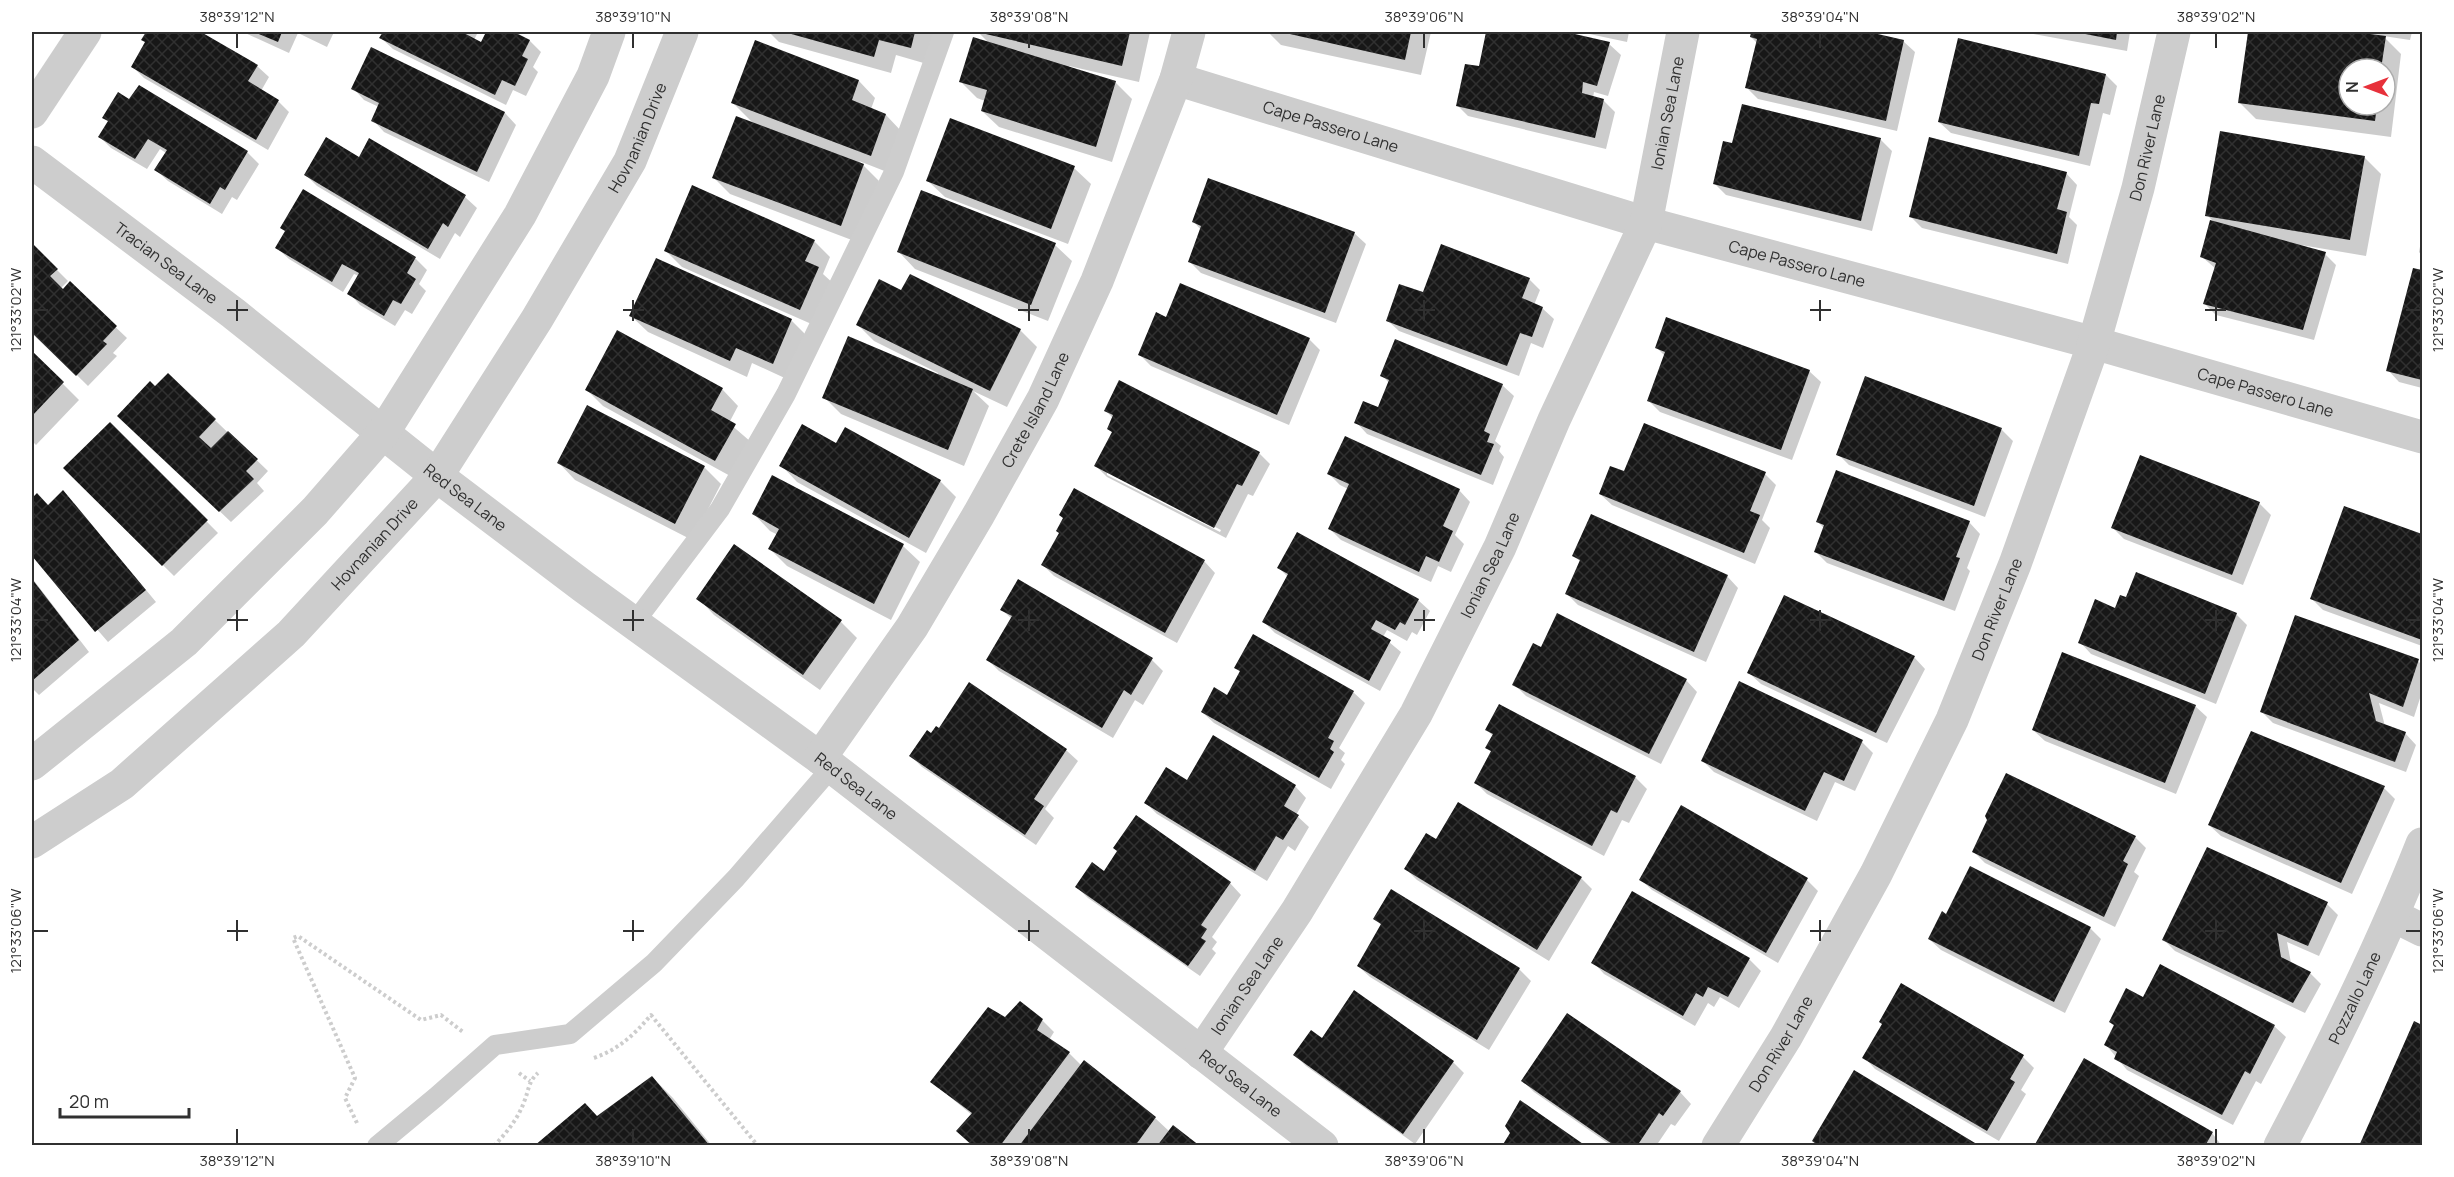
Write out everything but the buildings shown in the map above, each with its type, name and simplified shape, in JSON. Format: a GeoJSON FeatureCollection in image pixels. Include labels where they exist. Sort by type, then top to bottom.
{"type":"FeatureCollection","features":[{"type":"Feature","properties":{"kind":"street"},"geometry":{"type":"LineString","coordinates":[[32,112],[85,32]]}},
{"type":"Feature","properties":{"kind":"street"},"geometry":{"type":"LineString","coordinates":[[32,764],[184,642],[315,512],[383,433],[520,215],[593,76],[609,32]]}},
{"type":"Feature","properties":{"kind":"street","name":"Hovnanian Drive"},"geometry":{"type":"LineString","coordinates":[[32,842],[122,784],[291,634],[437,476],[537,319],[630,161],[682,32]]}},
{"type":"Feature","properties":{"kind":"street","name":"Crete Island Lane"},"geometry":{"type":"LineString","coordinates":[[826,763],[912,627],[1043,399],[1097,281],[1176,79],[1189,32]]}},
{"type":"Feature","properties":{"kind":"street","name":"Ionian Sea Lane"},"geometry":{"type":"LineString","coordinates":[[1201,1053],[1297,911],[1416,714],[1500,547],[1554,420],[1646,223],[1683,32]]}},
{"type":"Feature","properties":{"kind":"street","name":"Don River Lane"},"geometry":{"type":"LineString","coordinates":[[1719,1146],[1786,1037],[1864,894],[1952,720],[2014,564],[2094,343],[2138,188],[2174,32]]}},
{"type":"Feature","properties":{"kind":"street","name":"Cape Passero Lane"},"geometry":{"type":"LineString","coordinates":[[1176,79],[1646,223],[2094,343],[2422,437]]}},
{"type":"Feature","properties":{"kind":"street","name":"Tracian Sea Lane"},"geometry":{"type":"LineString","coordinates":[[32,162],[233,313],[383,433]]}},
{"type":"Feature","properties":{"kind":"street","name":"Red Sea Lane"},"geometry":{"type":"LineString","coordinates":[[383,433],[634,623],[826,763],[1322,1146]]}},
{"type":"Feature","properties":{"kind":"street","name":"Pozzallo Lane"},"geometry":{"type":"LineString","coordinates":[[2280,1146],[2329,1052],[2408,923],[2422,844]]}},
{"type":"Feature","properties":{"kind":"lane"},"geometry":{"type":"LineString","coordinates":[[634,623],[720,509],[786,394],[894,172],[944,32]]}},
{"type":"Feature","properties":{"kind":"lane"},"geometry":{"type":"LineString","coordinates":[[377,1146],[495,1045],[570,1034],[654,963],[735,878],[826,763]]}},
{"type":"Feature","properties":{"kind":"path"},"geometry":{"type":"LineString","coordinates":[[358,1126],[345,1098],[354,1078],[292,938],[298,936],[422,1020],[441,1015],[530,1081]]}},
{"type":"Feature","properties":{"kind":"path"},"geometry":{"type":"LineString","coordinates":[[592,1059],[614,1050],[634,1034],[651,1015],[758,1146]]}},
{"type":"Feature","properties":{"kind":"path"},"geometry":{"type":"LineString","coordinates":[[494,1146],[510,1129],[530,1081],[542,1070]]}}]}
